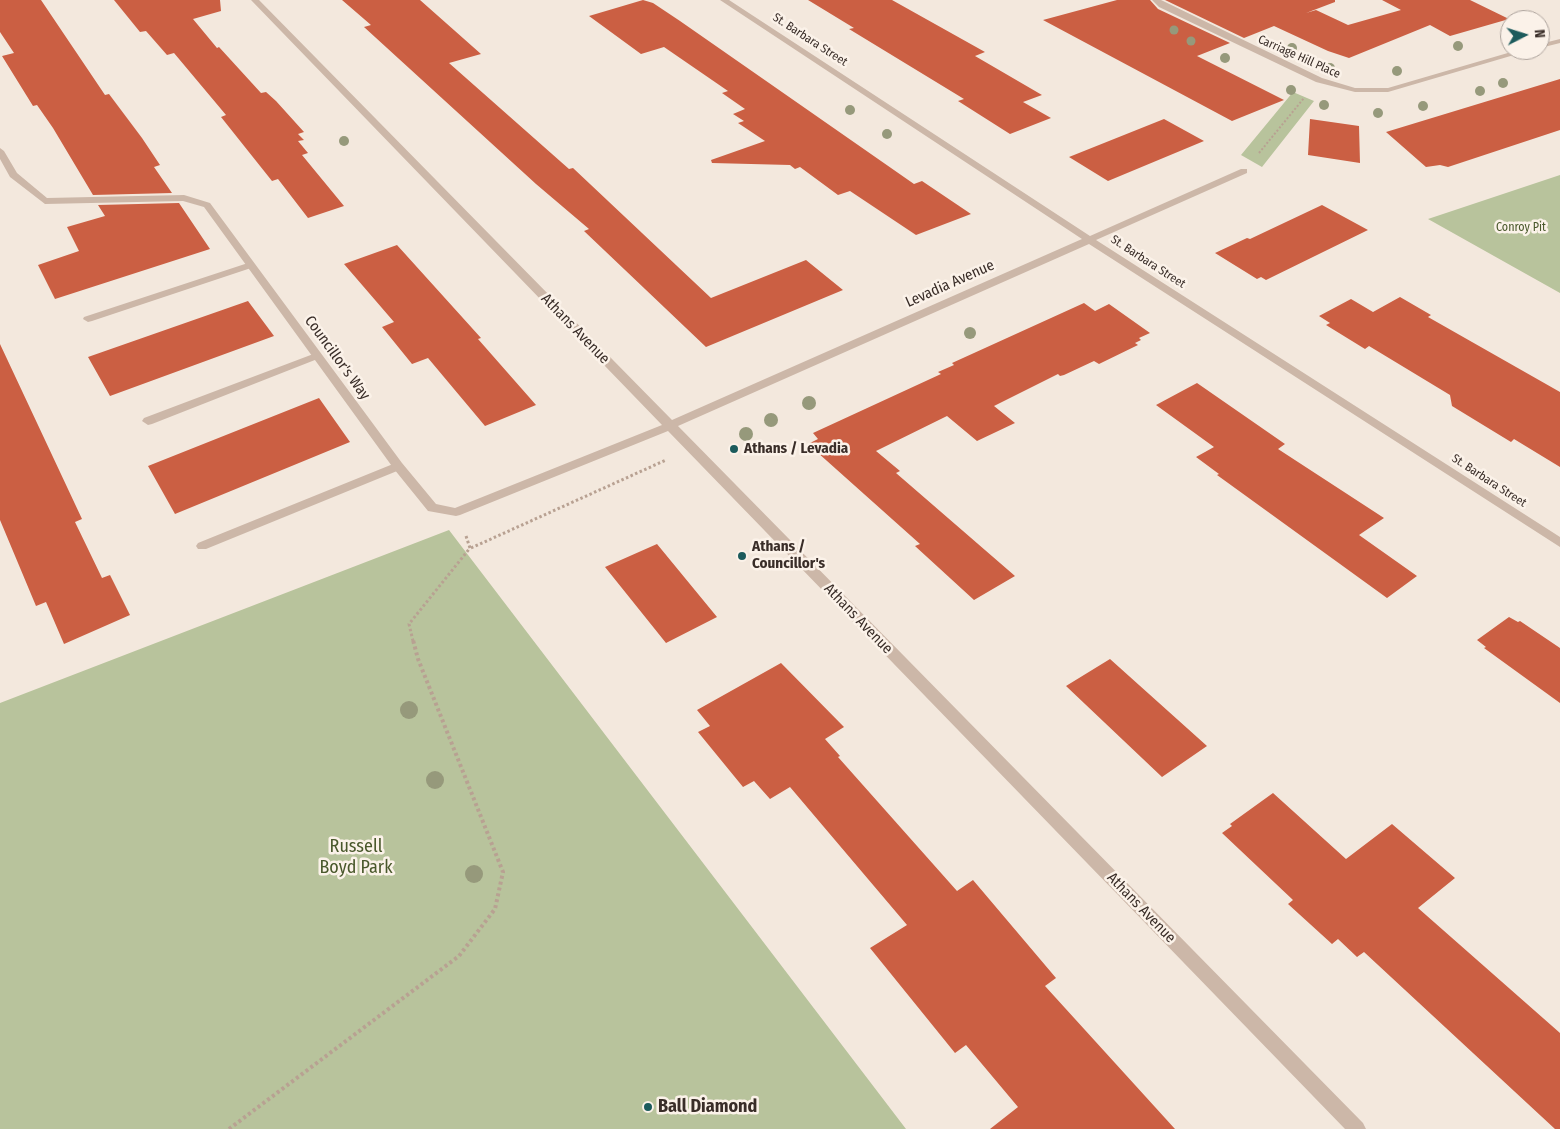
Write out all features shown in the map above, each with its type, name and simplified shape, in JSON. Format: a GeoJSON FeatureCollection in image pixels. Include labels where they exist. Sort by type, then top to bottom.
{"type":"FeatureCollection","features":[{"type":"Feature","properties":{"kind":"street","name":"Athans Avenue"},"geometry":{"type":"LineString","coordinates":[[255,0],[691,449],[1357,1129]]}},
{"type":"Feature","properties":{"kind":"street","name":"St. Barbara Street"},"geometry":{"type":"LineString","coordinates":[[724,0],[1088,239],[1560,543]]}},
{"type":"Feature","properties":{"kind":"street","name":"Carriage Hill Place"},"geometry":{"type":"LineString","coordinates":[[1156,0],[1162,5],[1319,80],[1355,90],[1388,90],[1500,58]]}},
{"type":"Feature","properties":{"kind":"street","name":"Councillor's Way"},"geometry":{"type":"LineString","coordinates":[[0,151],[13,175],[45,201],[184,198],[207,205],[316,356],[398,466],[432,508],[456,512]]}},
{"type":"Feature","properties":{"kind":"street","name":"Levadia Avenue"},"geometry":{"type":"LineString","coordinates":[[669,426],[1244,171]]}},
{"type":"Feature","properties":{"kind":"street"},"geometry":{"type":"LineString","coordinates":[[88,319],[251,265]]}},
{"type":"Feature","properties":{"kind":"street"},"geometry":{"type":"LineString","coordinates":[[148,421],[316,356]]}},
{"type":"Feature","properties":{"kind":"street"},"geometry":{"type":"LineString","coordinates":[[456,512],[669,426]]}},
{"type":"Feature","properties":{"kind":"street"},"geometry":{"type":"LineString","coordinates":[[202,546],[398,466]]}},
{"type":"Feature","properties":{"kind":"path"},"geometry":{"type":"LineString","coordinates":[[1244,171],[1319,80]]}},
{"type":"Feature","properties":{"kind":"path"},"geometry":{"type":"LineString","coordinates":[[229,1129],[459,956],[494,908],[503,872],[418,659],[409,624],[470,548],[691,449]]}},
{"type":"Feature","properties":{"kind":"path"},"geometry":{"type":"LineString","coordinates":[[456,512],[470,548]]}},
{"type":"Feature","properties":{"kind":"green space"},"geometry":{"type":"Polygon","coordinates":[[[1293,92],[1314,101],[1262,167],[1241,155],[1293,92]]]}},
{"type":"Feature","properties":{"kind":"green space","name":"Conroy Pit"},"geometry":{"type":"Polygon","coordinates":[[[1560,175],[1560,293],[1428,219],[1560,175]]]}},
{"type":"Feature","properties":{"kind":"green space","name":"Russell Boyd Park"},"geometry":{"type":"Polygon","coordinates":[[[449,530],[906,1129],[0,1129],[0,703],[449,530]]]}},
{"type":"Feature","properties":{"kind":"building"},"geometry":{"type":"Polygon","coordinates":[[[0,0],[41,0],[105,95],[109,94],[142,138],[160,165],[154,167],[172,193],[93,195],[53,128],[37,105],[33,106],[2,56],[14,53],[0,32],[0,0]]]}},
{"type":"Feature","properties":{"kind":"building"},"geometry":{"type":"Polygon","coordinates":[[[114,0],[220,0],[221,11],[193,19],[217,48],[219,47],[261,93],[266,92],[276,101],[304,132],[298,134],[304,140],[298,141],[308,153],[302,155],[344,206],[308,218],[278,179],[272,181],[221,117],[226,115],[174,53],[167,55],[146,31],[140,32],[114,0]]]}},
{"type":"Feature","properties":{"kind":"building"},"geometry":{"type":"Polygon","coordinates":[[[342,0],[420,0],[481,54],[449,63],[569,169],[573,168],[711,298],[806,260],[843,290],[706,347],[584,231],[589,229],[536,184],[364,27],[371,25],[342,0]]]}},
{"type":"Feature","properties":{"kind":"building"},"geometry":{"type":"Polygon","coordinates":[[[643,0],[653,3],[680,21],[914,184],[922,181],[971,214],[916,235],[850,191],[838,195],[800,167],[795,169],[790,165],[712,163],[711,160],[765,141],[738,123],[744,121],[733,114],[745,109],[722,93],[728,91],[664,47],[641,54],[589,16],[643,0]]]}},
{"type":"Feature","properties":{"kind":"building"},"geometry":{"type":"Polygon","coordinates":[[[808,0],[892,0],[985,52],[975,56],[1042,95],[1023,102],[1051,118],[1010,134],[958,101],[964,99],[849,29],[854,28],[808,0]]]}},
{"type":"Feature","properties":{"kind":"building"},"geometry":{"type":"Polygon","coordinates":[[[1117,0],[1150,0],[1158,9],[1230,43],[1197,56],[1284,100],[1232,121],[1043,20],[1117,0]]]}},
{"type":"Feature","properties":{"kind":"building"},"geometry":{"type":"Polygon","coordinates":[[[1165,0],[1335,0],[1335,2],[1306,13],[1316,10],[1348,25],[1401,10],[1382,0],[1470,0],[1500,15],[1500,22],[1450,36],[1430,25],[1349,58],[1328,51],[1274,26],[1244,38],[1165,0]]]}},
{"type":"Feature","properties":{"kind":"building"},"geometry":{"type":"Polygon","coordinates":[[[1560,79],[1560,130],[1448,167],[1440,165],[1426,167],[1386,132],[1560,79]]]}},
{"type":"Feature","properties":{"kind":"building"},"geometry":{"type":"Polygon","coordinates":[[[1164,119],[1204,141],[1108,181],[1069,157],[1164,119]]]}},
{"type":"Feature","properties":{"kind":"building"},"geometry":{"type":"Polygon","coordinates":[[[1310,119],[1359,126],[1360,163],[1308,155],[1310,119]]]}},
{"type":"Feature","properties":{"kind":"building"},"geometry":{"type":"Polygon","coordinates":[[[179,203],[210,249],[55,299],[38,265],[79,251],[67,227],[105,216],[98,205],[179,203]]]}},
{"type":"Feature","properties":{"kind":"building"},"geometry":{"type":"Polygon","coordinates":[[[1322,205],[1368,230],[1266,280],[1261,277],[1257,279],[1215,253],[1247,238],[1250,239],[1322,205]]]}},
{"type":"Feature","properties":{"kind":"building"},"geometry":{"type":"Polygon","coordinates":[[[397,245],[481,338],[478,339],[536,405],[485,426],[428,358],[412,364],[382,327],[394,322],[344,264],[397,245]]]}},
{"type":"Feature","properties":{"kind":"building"},"geometry":{"type":"Polygon","coordinates":[[[1400,297],[1431,315],[1428,317],[1560,392],[1560,467],[1514,439],[1511,442],[1452,406],[1450,395],[1369,346],[1365,349],[1326,325],[1330,323],[1319,316],[1351,299],[1373,312],[1400,297]]]}},
{"type":"Feature","properties":{"kind":"building"},"geometry":{"type":"Polygon","coordinates":[[[248,301],[274,336],[110,396],[88,357],[248,301]]]}},
{"type":"Feature","properties":{"kind":"building"},"geometry":{"type":"Polygon","coordinates":[[[1084,303],[1095,311],[1109,304],[1150,333],[1139,338],[1141,340],[1135,343],[1138,345],[1099,364],[1094,361],[1064,375],[1060,376],[1058,374],[994,406],[1015,423],[977,441],[947,416],[876,451],[900,471],[896,473],[1015,576],[974,600],[915,546],[920,544],[808,444],[818,439],[813,433],[941,374],[938,372],[954,365],[952,363],[1084,303]]]}},
{"type":"Feature","properties":{"kind":"building"},"geometry":{"type":"Polygon","coordinates":[[[0,344],[82,519],[75,522],[102,578],[110,575],[130,615],[64,644],[46,602],[36,606],[0,520],[0,344]]]}},
{"type":"Feature","properties":{"kind":"building"},"geometry":{"type":"Polygon","coordinates":[[[1197,383],[1285,444],[1278,449],[1384,518],[1359,535],[1417,576],[1387,598],[1217,475],[1219,474],[1196,457],[1214,447],[1156,405],[1197,383]]]}},
{"type":"Feature","properties":{"kind":"building"},"geometry":{"type":"Polygon","coordinates":[[[319,398],[350,442],[175,514],[148,466],[319,398]]]}},
{"type":"Feature","properties":{"kind":"building"},"geometry":{"type":"Polygon","coordinates":[[[657,544],[717,617],[666,643],[605,567],[657,544]]]}},
{"type":"Feature","properties":{"kind":"building"},"geometry":{"type":"Polygon","coordinates":[[[1509,617],[1518,622],[1520,621],[1560,648],[1560,703],[1484,648],[1486,647],[1477,640],[1509,617]]]}},
{"type":"Feature","properties":{"kind":"building"},"geometry":{"type":"Polygon","coordinates":[[[1110,659],[1207,746],[1162,777],[1066,686],[1110,659]]]}},
{"type":"Feature","properties":{"kind":"building"},"geometry":{"type":"Polygon","coordinates":[[[781,663],[844,727],[825,739],[840,756],[838,757],[957,891],[973,880],[1056,978],[1045,986],[1175,1129],[990,1129],[1018,1107],[966,1045],[955,1053],[870,948],[907,925],[790,787],[770,799],[754,781],[743,787],[698,732],[710,726],[697,710],[781,663]]]}},
{"type":"Feature","properties":{"kind":"building"},"geometry":{"type":"Polygon","coordinates":[[[1273,793],[1346,859],[1392,824],[1455,878],[1418,908],[1560,1033],[1560,1129],[1555,1129],[1364,952],[1357,957],[1338,939],[1332,944],[1288,904],[1293,900],[1222,833],[1232,826],[1230,824],[1273,793]]]}},
{"type":"Feature","properties":{"kind":"place","name":"Athans / Levadia"},"geometry":{"type":"Point","coordinates":[734,449]}},
{"type":"Feature","properties":{"kind":"place","name":"Athans / Councillor's"},"geometry":{"type":"Point","coordinates":[742,556]}},
{"type":"Feature","properties":{"kind":"place","name":"Ball Diamond"},"geometry":{"type":"Point","coordinates":[648,1107]}}]}
